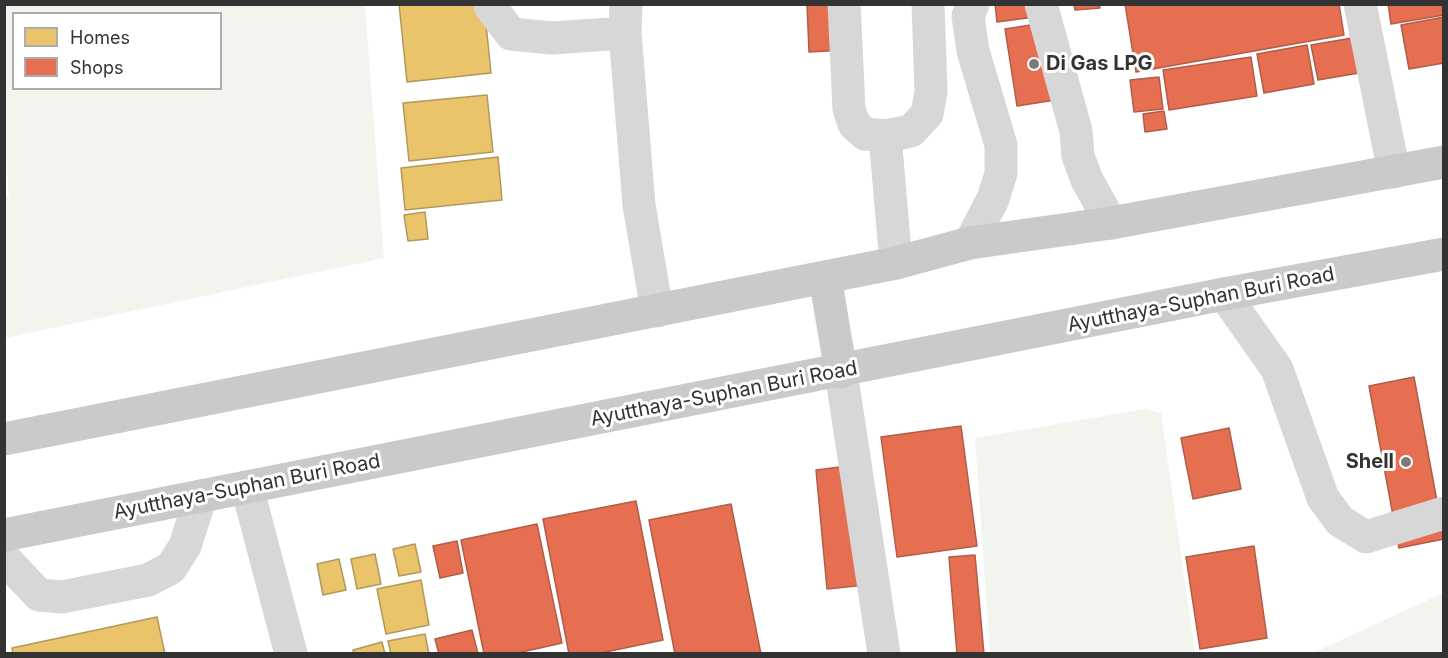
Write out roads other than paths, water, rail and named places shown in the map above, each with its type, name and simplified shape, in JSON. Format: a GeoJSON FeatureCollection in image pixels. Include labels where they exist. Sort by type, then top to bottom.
{"type":"FeatureCollection","features":[{"type":"Feature","properties":{"kind":"main road"},"geometry":{"type":"LineString","coordinates":[[4,439],[896,263],[969,243],[1110,223],[1443,162]]}},
{"type":"Feature","properties":{"kind":"main road","name":"Ayutthaya-Suphan Buri Road"},"geometry":{"type":"LineString","coordinates":[[4,535],[841,372],[1224,294],[1443,254]]}},
{"type":"Feature","properties":{"kind":"main road"},"geometry":{"type":"LineString","coordinates":[[825,277],[841,372]]}},
{"type":"Feature","properties":{"kind":"street"},"geometry":{"type":"LineString","coordinates":[[844,4],[849,109],[854,124],[865,134],[885,136],[911,131],[927,114],[932,92],[928,4]]}},
{"type":"Feature","properties":{"kind":"street"},"geometry":{"type":"LineString","coordinates":[[969,243],[993,199],[1001,173],[1001,145],[973,51],[968,16],[973,4]]}},
{"type":"Feature","properties":{"kind":"street"},"geometry":{"type":"LineString","coordinates":[[1041,4],[1076,131],[1078,156],[1087,180],[1110,223]]}},
{"type":"Feature","properties":{"kind":"street"},"geometry":{"type":"LineString","coordinates":[[1360,4],[1394,172]]}},
{"type":"Feature","properties":{"kind":"street"},"geometry":{"type":"LineString","coordinates":[[490,6],[512,34],[552,38],[625,19],[639,205],[657,311]]}},
{"type":"Feature","properties":{"kind":"street"},"geometry":{"type":"LineString","coordinates":[[885,136],[896,263]]}},
{"type":"Feature","properties":{"kind":"street"},"geometry":{"type":"LineString","coordinates":[[1224,294],[1277,369],[1323,498],[1340,521],[1366,537],[1443,513]]}},
{"type":"Feature","properties":{"kind":"street"},"geometry":{"type":"LineString","coordinates":[[841,372],[884,654]]}},
{"type":"Feature","properties":{"kind":"street"},"geometry":{"type":"LineString","coordinates":[[247,488],[291,654]]}},
{"type":"Feature","properties":{"kind":"street"},"geometry":{"type":"LineString","coordinates":[[4,558],[39,595],[62,597],[148,580],[171,568],[186,546],[201,496]]}},
{"type":"Feature","properties":{"kind":"place","name":"Di Gas LPG"},"geometry":{"type":"Point","coordinates":[1034,64]}},
{"type":"Feature","properties":{"kind":"place","name":"Shell"},"geometry":{"type":"Point","coordinates":[1406,462]}}]}
